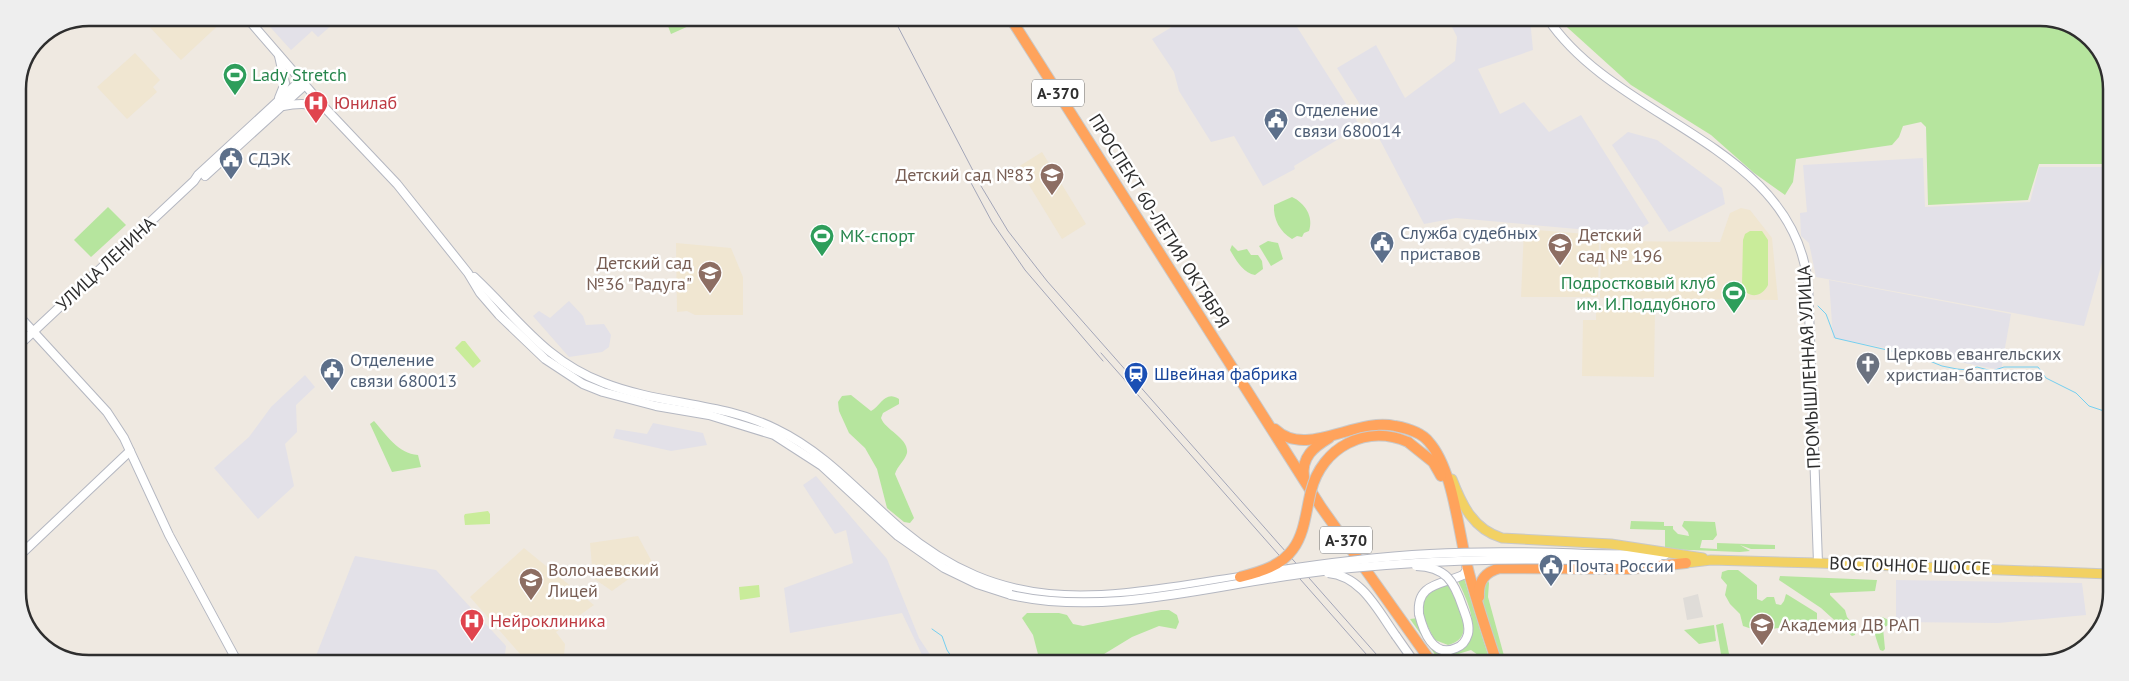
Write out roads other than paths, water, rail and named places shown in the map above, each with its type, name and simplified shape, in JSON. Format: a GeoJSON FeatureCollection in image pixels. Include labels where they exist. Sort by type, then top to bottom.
{"type":"FeatureCollection","features":[{"type":"Feature","properties":{"kind":"highway","name":"ПРОСПЕКТ 60-ЛЕТИЯ ОКТЯБРЯ"},"geometry":{"type":"LineString","coordinates":[[1015,26],[1321,507],[1426,655]]}},
{"type":"Feature","properties":{"kind":"highway","name":"ПРОСПЕКТ 60-ЛЕТИЯ ОКТЯБРЯ"},"geometry":{"type":"LineString","coordinates":[[1263,415],[1285,438],[1293,440],[1305,441],[1363,426],[1390,425],[1404,428],[1428,441]]}},
{"type":"Feature","properties":{"kind":"highway","name":"А-370"},"geometry":{"type":"LineString","coordinates":[[1307,483],[1303,469],[1306,457],[1323,441],[1334,434]]}},
{"type":"Feature","properties":{"kind":"highway"},"geometry":{"type":"LineString","coordinates":[[1240,576],[1270,568],[1293,550],[1301,533],[1314,479],[1324,462],[1337,448],[1349,441],[1375,435],[1398,437],[1425,454],[1440,474],[1462,544]]}},
{"type":"Feature","properties":{"kind":"highway"},"geometry":{"type":"LineString","coordinates":[[1428,441],[1438,456],[1444,471],[1466,563],[1494,655]]}},
{"type":"Feature","properties":{"kind":"highway"},"geometry":{"type":"LineString","coordinates":[[1481,615],[1480,583],[1490,571],[1516,568],[1630,569],[1687,559]]}},
{"type":"Feature","properties":{"kind":"main road"},"geometry":{"type":"LineString","coordinates":[[254,26],[325,108],[397,184],[468,273],[534,339],[566,364],[586,376],[633,392],[716,409],[757,420],[794,439],[887,516],[944,568],[964,579],[1051,602],[1120,600],[1371,565],[1477,559],[1587,557]]}},
{"type":"Feature","properties":{"kind":"main road","name":"ПРОМЫШЛЕННАЯ УЛИЦА"},"geometry":{"type":"LineString","coordinates":[[1554,26],[1573,50],[1598,73],[1739,166],[1769,196],[1794,234],[1803,257],[1808,283],[1818,563]]}},
{"type":"Feature","properties":{"kind":"main road"},"geometry":{"type":"LineString","coordinates":[[278,53],[285,84],[280,105],[312,104],[325,108]]}},
{"type":"Feature","properties":{"kind":"main road","name":"УЛИЦА ЛЕНИНА"},"geometry":{"type":"LineString","coordinates":[[26,339],[194,181],[198,175],[303,83]]}},
{"type":"Feature","properties":{"kind":"main road"},"geometry":{"type":"LineString","coordinates":[[26,324],[107,412],[124,438],[169,535],[234,655]]}},
{"type":"Feature","properties":{"kind":"main road","name":"ВОСТОЧНОЕ ШОССЕ"},"geometry":{"type":"LineString","coordinates":[[1428,441],[1439,452],[1470,516],[1476,524],[1492,535],[1520,541],[1611,544],[1687,559],[2103,574]]}},
{"type":"Feature","properties":{"kind":"main road"},"geometry":{"type":"LineString","coordinates":[[26,549],[130,451]]}},
{"type":"Feature","properties":{"kind":"main road"},"geometry":{"type":"LineString","coordinates":[[1012,592],[1051,595],[1094,595],[1154,590],[1350,561],[1422,554],[1486,552],[1687,559]]}},
{"type":"Feature","properties":{"kind":"main road"},"geometry":{"type":"LineString","coordinates":[[1371,565],[1430,567],[1444,574],[1454,584],[1468,621],[1468,636],[1464,642],[1452,650],[1445,650],[1433,645],[1425,632],[1419,614],[1419,600],[1427,588],[1463,575],[1467,570],[1466,563]]}},
{"type":"Feature","properties":{"kind":"main road"},"geometry":{"type":"LineString","coordinates":[[1299,574],[1333,574],[1350,580],[1368,597],[1409,655]]}},
{"type":"Feature","properties":{"kind":"waterway"},"geometry":{"type":"LineString","coordinates":[[1818,306],[1826,314],[1835,338],[1922,358],[1942,366],[1957,369],[1968,370],[1977,367],[1992,371],[2004,367],[2038,367],[2046,378],[2076,393],[2089,406],[2103,411]]}},
{"type":"Feature","properties":{"kind":"waterway"},"geometry":{"type":"LineString","coordinates":[[932,629],[942,636],[950,655]]}},
{"type":"Feature","properties":{"kind":"railway"},"geometry":{"type":"LineString","coordinates":[[898,26],[981,186],[1008,231],[1047,281],[1377,655]]}},
{"type":"Feature","properties":{"kind":"railway"},"geometry":{"type":"LineString","coordinates":[[970,181],[992,222],[1025,270],[1103,361]]}},
{"type":"Feature","properties":{"kind":"railway"},"geometry":{"type":"LineString","coordinates":[[1101,353],[1367,655]]}},
{"type":"Feature","properties":{"kind":"place","name":"Lady Stretch"},"geometry":{"type":"Point","coordinates":[235,96]}},
{"type":"Feature","properties":{"kind":"place","name":"Юнилаб"},"geometry":{"type":"Point","coordinates":[316,124]}},
{"type":"Feature","properties":{"kind":"place","name":"Отделение связи 680014"},"geometry":{"type":"Point","coordinates":[1276,141]}},
{"type":"Feature","properties":{"kind":"place","name":"СДЭК"},"geometry":{"type":"Point","coordinates":[231,180]}},
{"type":"Feature","properties":{"kind":"place","name":"Детский сад №83"},"geometry":{"type":"Point","coordinates":[1052,196]}},
{"type":"Feature","properties":{"kind":"place","name":"МК-спорт"},"geometry":{"type":"Point","coordinates":[822,257]}},
{"type":"Feature","properties":{"kind":"place","name":"Служба судебных приставов"},"geometry":{"type":"Point","coordinates":[1382,264]}},
{"type":"Feature","properties":{"kind":"place","name":"Детский сад № 196"},"geometry":{"type":"Point","coordinates":[1560,266]}},
{"type":"Feature","properties":{"kind":"place","name":"Детский сад №36 \"Радуга\""},"geometry":{"type":"Point","coordinates":[710,294]}},
{"type":"Feature","properties":{"kind":"place","name":"Подростковый клуб им. И.Поддубного"},"geometry":{"type":"Point","coordinates":[1734,314]}},
{"type":"Feature","properties":{"kind":"place","name":"Церковь евангельских христиан-баптистов"},"geometry":{"type":"Point","coordinates":[1868,385]}},
{"type":"Feature","properties":{"kind":"place","name":"Отделение связи 680013"},"geometry":{"type":"Point","coordinates":[332,391]}},
{"type":"Feature","properties":{"kind":"place","name":"Швейная фабрика"},"geometry":{"type":"Point","coordinates":[1136,395]}},
{"type":"Feature","properties":{"kind":"place","name":"Почта России"},"geometry":{"type":"Point","coordinates":[1551,587]}},
{"type":"Feature","properties":{"kind":"place","name":"Волочаевский Лицей"},"geometry":{"type":"Point","coordinates":[531,601]}},
{"type":"Feature","properties":{"kind":"place","name":"Нейроклиника"},"geometry":{"type":"Point","coordinates":[472,642]}},
{"type":"Feature","properties":{"kind":"place","name":"Академия ДВ РАП"},"geometry":{"type":"Point","coordinates":[1762,646]}}]}
